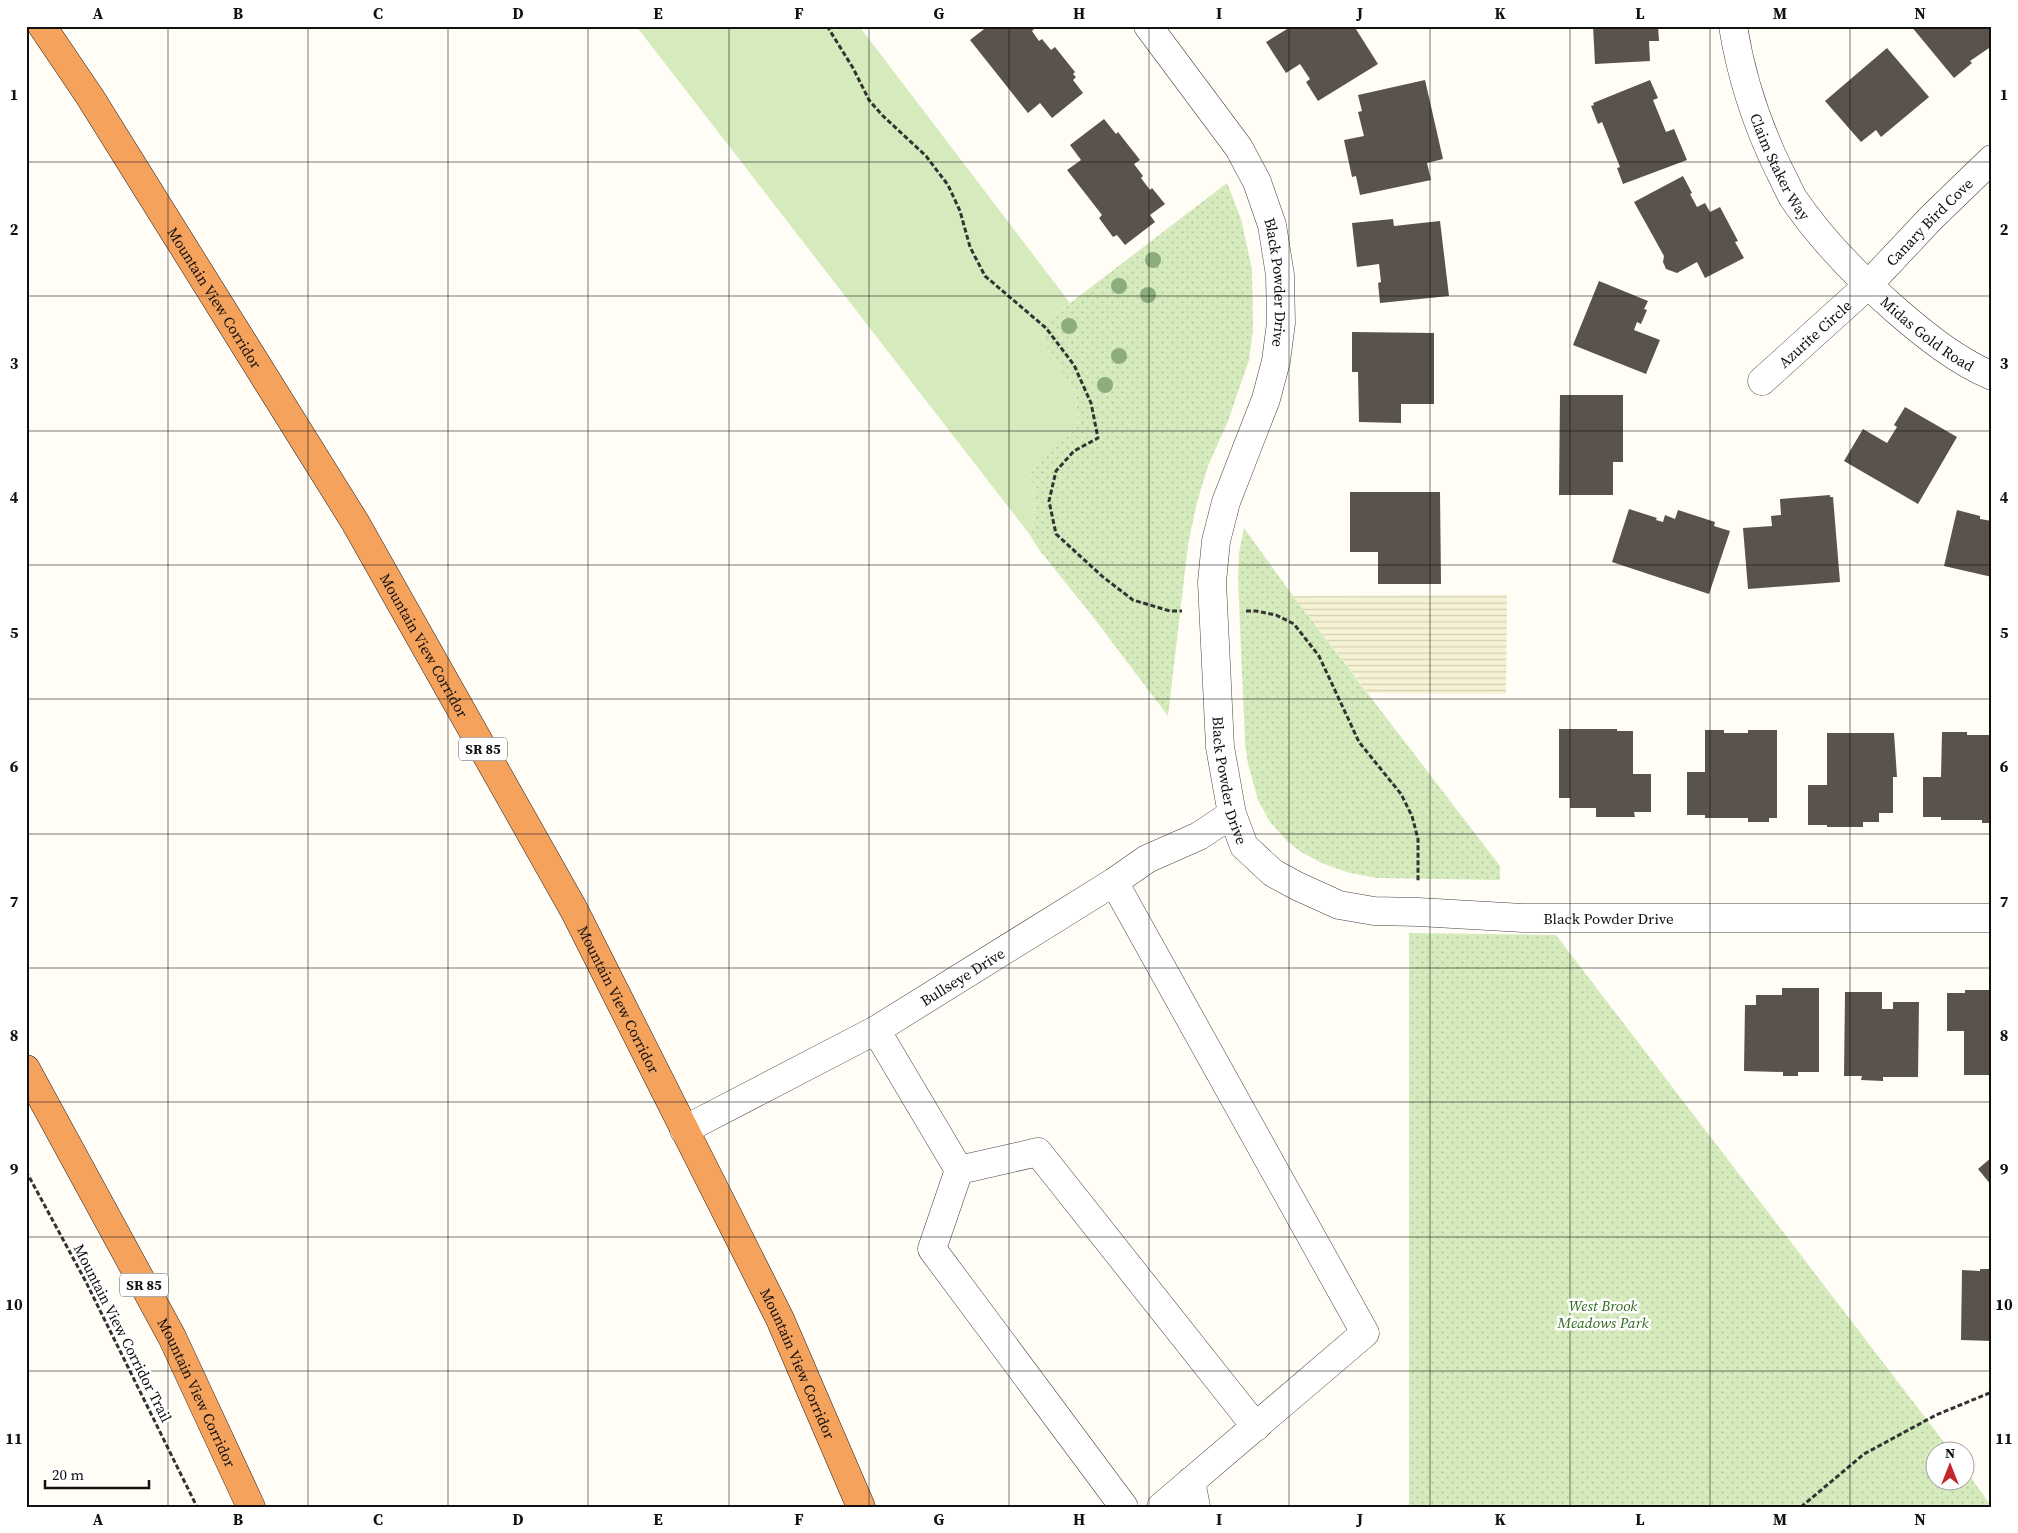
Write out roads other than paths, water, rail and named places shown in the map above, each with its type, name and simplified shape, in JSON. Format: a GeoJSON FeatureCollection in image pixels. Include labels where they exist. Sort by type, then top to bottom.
{"type":"FeatureCollection","features":[{"type":"Feature","properties":{"kind":"highway","name":"Mountain View Corridor"},"geometry":{"type":"LineString","coordinates":[[42,26],[90,96],[355,522],[574,910],[780,1319],[861,1507]]}},
{"type":"Feature","properties":{"kind":"highway","name":"Mountain View Corridor"},"geometry":{"type":"LineString","coordinates":[[26,1069],[172,1337],[251,1507]]}},
{"type":"Feature","properties":{"kind":"street","name":"Black Powder Drive"},"geometry":{"type":"LineString","coordinates":[[1148,26],[1239,148],[1257,182],[1272,225],[1280,275],[1281,323],[1276,361],[1266,399],[1239,466],[1224,510],[1216,541],[1212,582],[1220,747],[1232,814],[1244,846],[1273,873],[1297,886],[1339,905],[1374,912],[1418,912],[1523,918],[1992,918]]}},
{"type":"Feature","properties":{"kind":"street","name":"Claim Staker Way"},"geometry":{"type":"LineString","coordinates":[[1733,26],[1751,102],[1769,149],[1792,196],[1826,242],[1868,286]]}},
{"type":"Feature","properties":{"kind":"street","name":"Canary Bird Cove"},"geometry":{"type":"LineString","coordinates":[[1868,286],[1931,218],[1992,159]]}},
{"type":"Feature","properties":{"kind":"street","name":"Midas Gold Road"},"geometry":{"type":"LineString","coordinates":[[1868,286],[1928,338],[1981,372],[1992,376]]}},
{"type":"Feature","properties":{"kind":"street","name":"Azurite Circle"},"geometry":{"type":"LineString","coordinates":[[1762,381],[1868,286]]}},
{"type":"Feature","properties":{"kind":"street","name":"Bullseye Drive"},"geometry":{"type":"LineString","coordinates":[[684,1130],[876,1030],[1114,882],[1147,859],[1199,836],[1232,814]]}},
{"type":"Feature","properties":{"kind":"street"},"geometry":{"type":"LineString","coordinates":[[1114,882],[1364,1333],[1256,1427],[1194,1494],[1161,1507]]}},
{"type":"Feature","properties":{"kind":"street"},"geometry":{"type":"LineString","coordinates":[[876,1030],[959,1170],[932,1249],[1124,1507]]}},
{"type":"Feature","properties":{"kind":"street"},"geometry":{"type":"LineString","coordinates":[[959,1170],[1038,1152],[1256,1427]]}},
{"type":"Feature","properties":{"kind":"park label","name":"West Brook Meadows Park"},"geometry":{"type":"Point","coordinates":[1603,1314]}}]}
